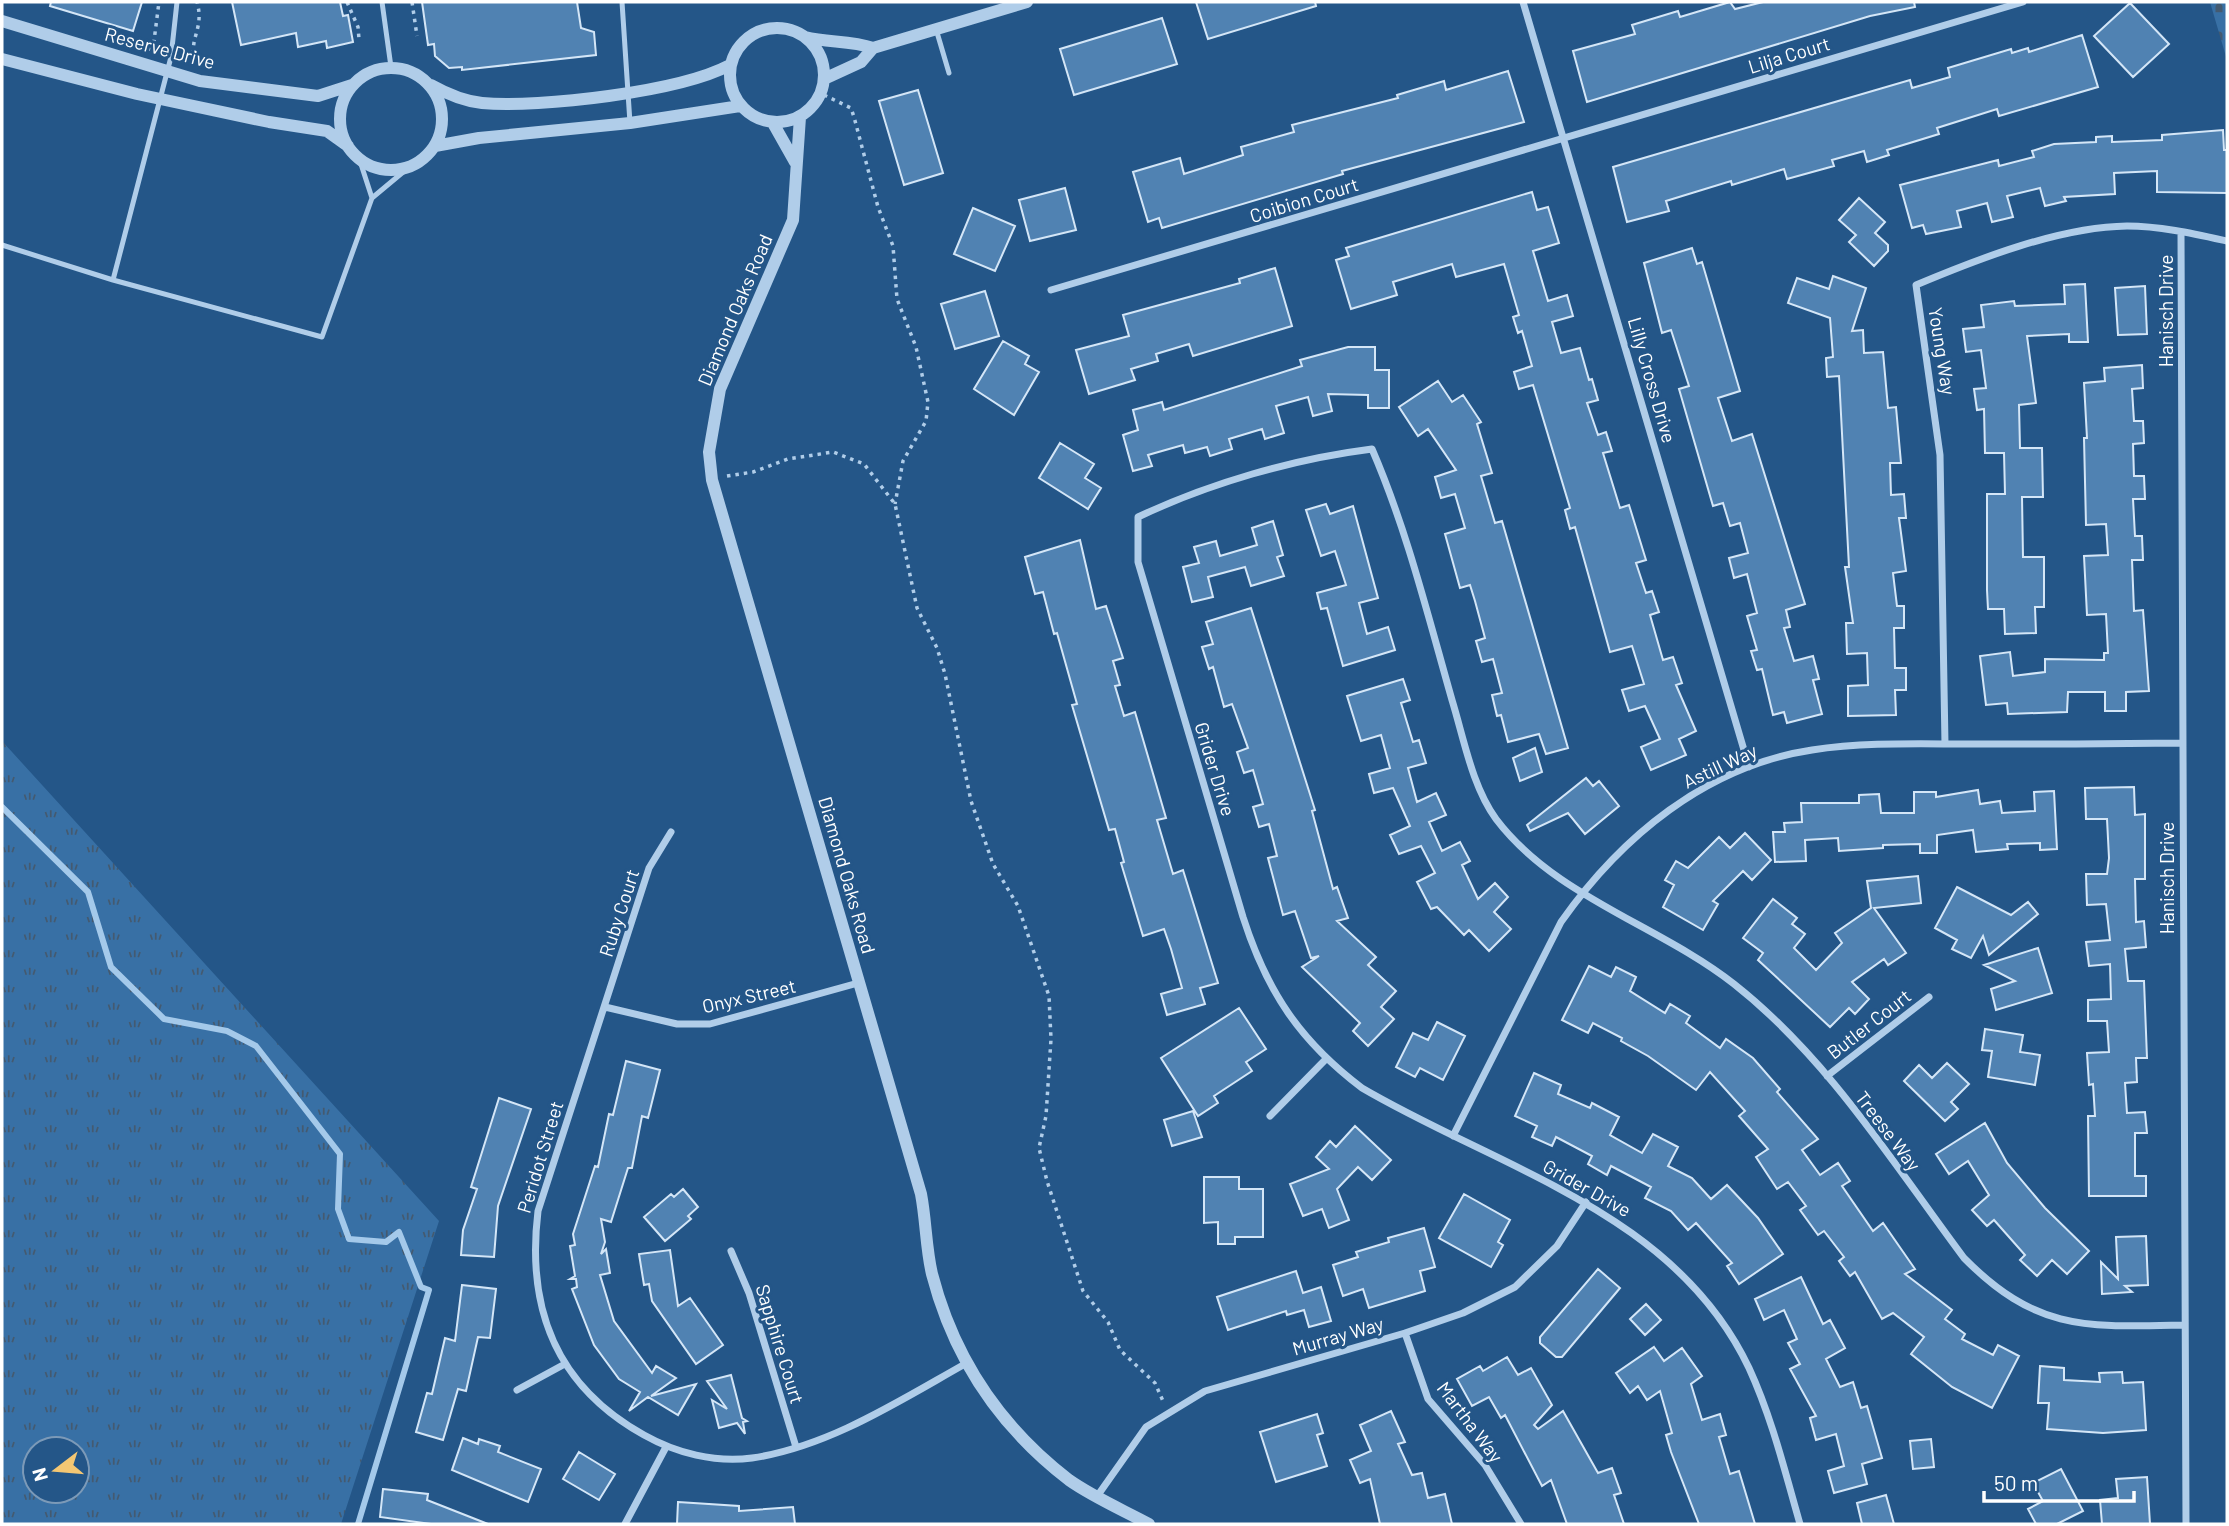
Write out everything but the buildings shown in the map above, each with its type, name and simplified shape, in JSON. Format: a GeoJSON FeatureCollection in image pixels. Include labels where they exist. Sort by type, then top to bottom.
{"type":"FeatureCollection","features":[{"type":"Feature","properties":{"kind":"street"},"geometry":{"type":"LineString","coordinates":[[824,79],[861,62],[873,48],[1027,2]]}},
{"type":"Feature","properties":{"kind":"street","name":"Lilly Cross Drive"},"geometry":{"type":"LineString","coordinates":[[1523,2],[1749,767]]}},
{"type":"Feature","properties":{"kind":"street","name":"Lilja Court"},"geometry":{"type":"LineString","coordinates":[[1564,139],[2023,2]]}},
{"type":"Feature","properties":{"kind":"street","name":"Reserve Drive"},"geometry":{"type":"LineString","coordinates":[[2,21],[167,74],[200,81],[318,96],[352,85]]}},
{"type":"Feature","properties":{"kind":"street"},"geometry":{"type":"LineString","coordinates":[[348,146],[340,115],[344,99],[352,85],[370,72],[391,67],[405,69],[452,96],[480,103],[516,103],[629,92],[710,75],[730,65],[747,38],[760,31],[783,29],[828,43],[855,41],[873,48]]}},
{"type":"Feature","properties":{"kind":"street"},"geometry":{"type":"LineString","coordinates":[[730,65],[731,86],[740,106],[761,120],[773,122],[800,117],[812,107],[820,94],[824,79],[822,63],[805,37]]}},
{"type":"Feature","properties":{"kind":"street"},"geometry":{"type":"LineString","coordinates":[[2,60],[160,99],[327,131],[359,158],[382,169],[408,168],[423,159],[435,146],[441,131],[442,114],[438,98],[429,84]]}},
{"type":"Feature","properties":{"kind":"street"},"geometry":{"type":"LineString","coordinates":[[435,146],[479,138],[630,123],[740,106]]}},
{"type":"Feature","properties":{"kind":"street","name":"Diamond Oaks Road"},"geometry":{"type":"LineString","coordinates":[[800,117],[796,200],[787,239],[728,368],[715,405],[709,452],[712,480],[921,1194],[931,1271],[944,1314],[965,1364],[994,1409],[1021,1438],[1069,1479],[1149,1524]]}},
{"type":"Feature","properties":{"kind":"street","name":"Diamond Oaks Road"},"geometry":{"type":"LineString","coordinates":[[773,122],[796,162]]}},
{"type":"Feature","properties":{"kind":"street","name":"Coibion Court"},"geometry":{"type":"LineString","coordinates":[[1051,290],[1564,139]]}},
{"type":"Feature","properties":{"kind":"street","name":"Young Way"},"geometry":{"type":"LineString","coordinates":[[1945,744],[1941,455],[1916,285],[1960,266],[2095,229],[2139,227],[2227,241]]}},
{"type":"Feature","properties":{"kind":"street","name":"Hanisch Drive"},"geometry":{"type":"LineString","coordinates":[[2181,232],[2186,1524]]}},
{"type":"Feature","properties":{"kind":"street","name":"Grider Drive"},"geometry":{"type":"LineString","coordinates":[[1583,892],[1552,872],[1514,841],[1494,817],[1483,795],[1393,497],[1372,449],[1325,455],[1178,498],[1138,517],[1138,562],[1255,953],[1274,992],[1325,1060],[1374,1095],[1586,1202],[1619,1222],[1679,1270],[1706,1299],[1728,1331],[1763,1401],[1800,1524]]}},
{"type":"Feature","properties":{"kind":"street","name":"Astill Way"},"geometry":{"type":"LineString","coordinates":[[1453,1136],[1561,922],[1583,892],[1621,848],[1655,820],[1718,780],[1749,767],[1799,753],[1838,747],[2182,743]]}},
{"type":"Feature","properties":{"kind":"street","name":"Ruby Court"},"geometry":{"type":"LineString","coordinates":[[605,1007],[649,869],[671,832]]}},
{"type":"Feature","properties":{"kind":"street","name":"Treese Way"},"geometry":{"type":"LineString","coordinates":[[1583,892],[1730,981],[1767,1011],[1828,1076],[1964,1258],[1990,1284],[2045,1316],[2074,1324],[2185,1325]]}},
{"type":"Feature","properties":{"kind":"street","name":"Onyx Street"},"geometry":{"type":"LineString","coordinates":[[605,1007],[677,1024],[710,1024],[858,984]]}},
{"type":"Feature","properties":{"kind":"street","name":"Butler Court"},"geometry":{"type":"LineString","coordinates":[[1828,1076],[1929,997]]}},
{"type":"Feature","properties":{"kind":"street","name":"Peridot Street"},"geometry":{"type":"LineString","coordinates":[[605,1007],[538,1211],[534,1245],[537,1281],[547,1322],[563,1365],[594,1401],[622,1423],[666,1447],[706,1457],[748,1459],[836,1433],[965,1364]]}},
{"type":"Feature","properties":{"kind":"street"},"geometry":{"type":"LineString","coordinates":[[1270,1116],[1325,1060]]}},
{"type":"Feature","properties":{"kind":"street","name":"Murray Way"},"geometry":{"type":"LineString","coordinates":[[1098,1496],[1146,1426],[1205,1391],[1405,1334],[1463,1313],[1516,1287],[1557,1246],[1586,1202]]}},
{"type":"Feature","properties":{"kind":"street","name":"Sapphire Court"},"geometry":{"type":"LineString","coordinates":[[731,1251],[750,1293],[796,1447]]}},
{"type":"Feature","properties":{"kind":"street","name":"Martha Way"},"geometry":{"type":"LineString","coordinates":[[1405,1334],[1429,1399],[1485,1465],[1521,1524]]}},
{"type":"Feature","properties":{"kind":"street"},"geometry":{"type":"LineString","coordinates":[[517,1390],[563,1365]]}},
{"type":"Feature","properties":{"kind":"street"},"geometry":{"type":"LineString","coordinates":[[625,1524],[666,1447]]}},
{"type":"Feature","properties":{"kind":"lane"},"geometry":{"type":"LineString","coordinates":[[113,280],[167,74],[177,2]]}},
{"type":"Feature","properties":{"kind":"lane"},"geometry":{"type":"LineString","coordinates":[[382,2],[391,67]]}},
{"type":"Feature","properties":{"kind":"lane"},"geometry":{"type":"LineString","coordinates":[[622,2],[630,123]]}},
{"type":"Feature","properties":{"kind":"lane"},"geometry":{"type":"LineString","coordinates":[[936,29],[949,73]]}},
{"type":"Feature","properties":{"kind":"lane"},"geometry":{"type":"LineString","coordinates":[[359,158],[372,198]]}},
{"type":"Feature","properties":{"kind":"lane"},"geometry":{"type":"LineString","coordinates":[[2,245],[113,280],[322,337],[372,198],[408,168]]}},
{"type":"Feature","properties":{"kind":"path"},"geometry":{"type":"LineString","coordinates":[[147,52],[154,41],[159,2]]}},
{"type":"Feature","properties":{"kind":"path"},"geometry":{"type":"LineString","coordinates":[[196,62],[193,45],[201,20],[197,2]]}},
{"type":"Feature","properties":{"kind":"path"},"geometry":{"type":"LineString","coordinates":[[347,2],[358,27],[359,39]]}},
{"type":"Feature","properties":{"kind":"path"},"geometry":{"type":"LineString","coordinates":[[412,2],[417,36]]}},
{"type":"Feature","properties":{"kind":"path"},"geometry":{"type":"LineString","coordinates":[[820,94],[851,108],[878,207],[893,246],[901,313],[916,347],[925,377],[926,421],[903,461],[895,504],[916,608],[937,648],[945,674],[971,801],[993,864],[1018,906],[1049,996],[1051,1039],[1046,1115],[1040,1148],[1047,1181],[1083,1291],[1108,1322],[1120,1350],[1155,1383],[1168,1413]]}},
{"type":"Feature","properties":{"kind":"path"},"geometry":{"type":"LineString","coordinates":[[712,480],[737,472],[753,472],[788,459],[833,452],[864,464],[895,504]]}},
{"type":"Feature","properties":{"kind":"green space"},"geometry":{"type":"Polygon","coordinates":[[[2210,2],[2227,2],[2227,60],[2210,2]]]}},
{"type":"Feature","properties":{"kind":"green space"},"geometry":{"type":"Polygon","coordinates":[[[2,741],[439,1221],[341,1524],[2,1524],[2,741]]]}},
{"type":"Feature","properties":{"kind":"waterway"},"geometry":{"type":"LineString","coordinates":[[2,807],[88,892],[111,967],[164,1019],[227,1031],[256,1046],[340,1154],[338,1209],[349,1239],[386,1242],[399,1232],[421,1287],[429,1290],[358,1524]]}}]}
